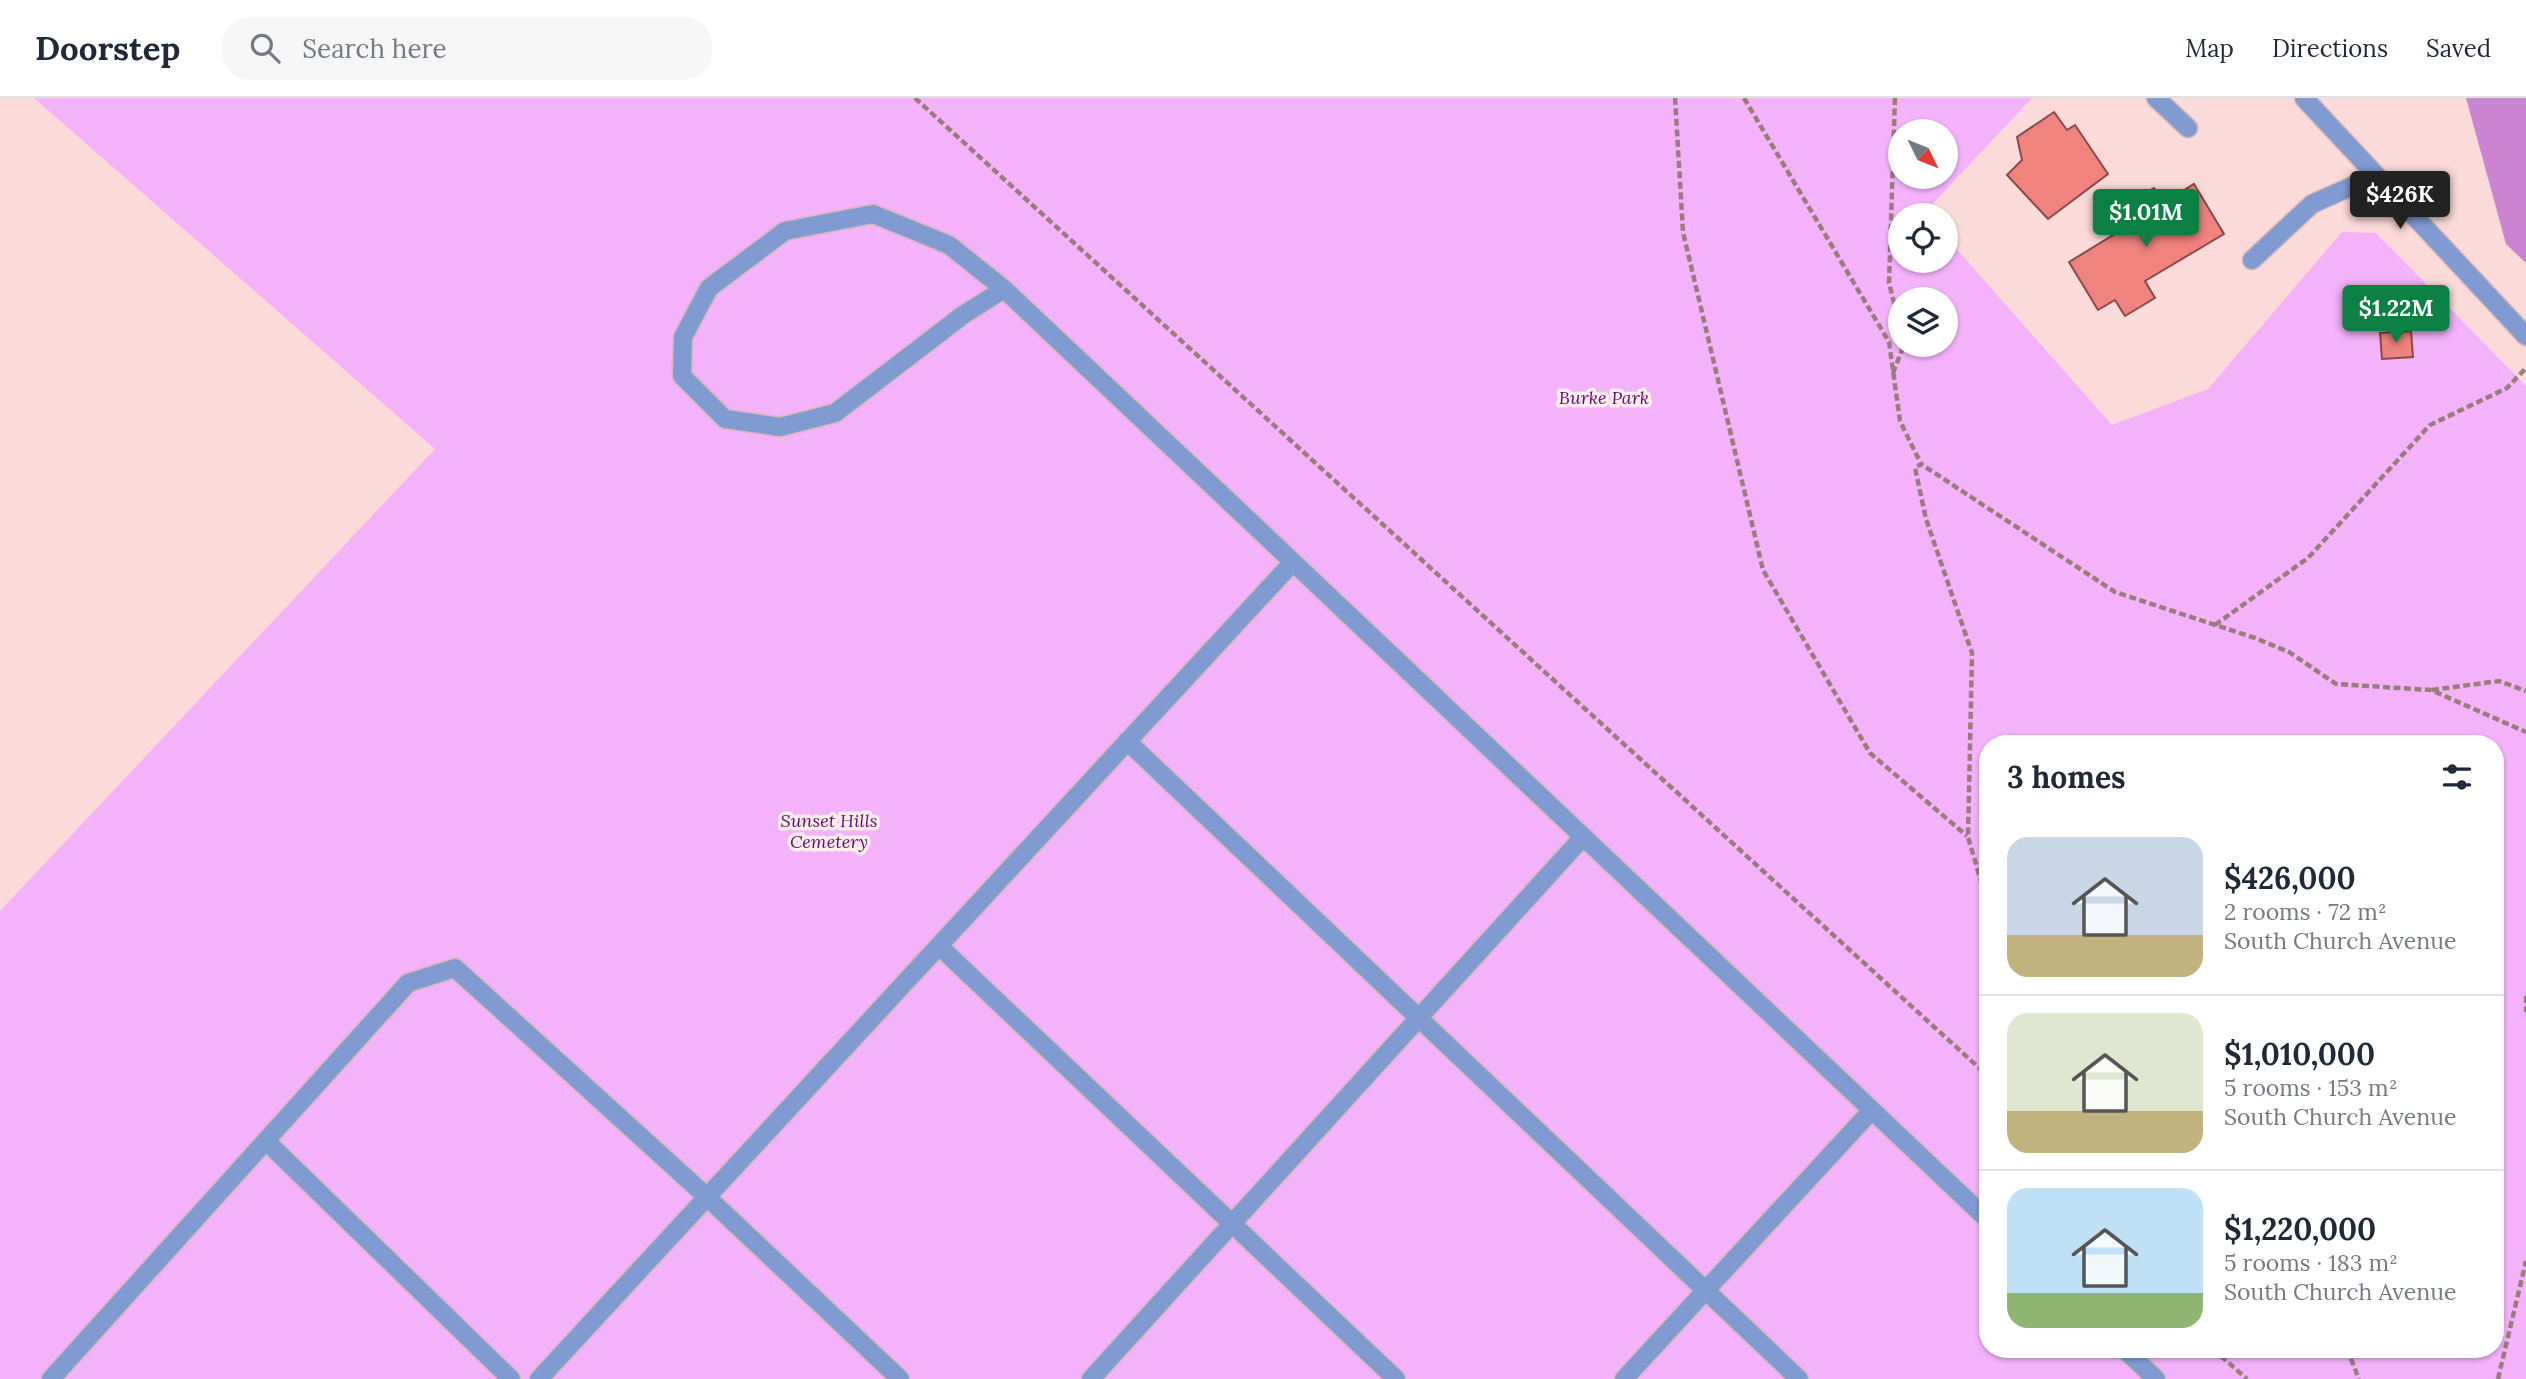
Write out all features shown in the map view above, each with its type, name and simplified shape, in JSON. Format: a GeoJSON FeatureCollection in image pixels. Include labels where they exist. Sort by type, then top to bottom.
{"type":"FeatureCollection","features":[{"type":"Feature","properties":{"kind":"street"},"geometry":{"type":"LineString","coordinates":[[2156,98],[2188,128]]}},
{"type":"Feature","properties":{"kind":"street"},"geometry":{"type":"LineString","coordinates":[[2304,98],[2526,336]]}},
{"type":"Feature","properties":{"kind":"street"},"geometry":{"type":"LineString","coordinates":[[2252,260],[2312,204],[2375,176]]}},
{"type":"Feature","properties":{"kind":"street"},"geometry":{"type":"LineString","coordinates":[[1004,289],[963,315],[835,413],[780,427],[725,419],[682,376],[683,337],[709,288],[785,231],[873,214],[949,245],[1004,289],[1979,1211]]}},
{"type":"Feature","properties":{"kind":"street"},"geometry":{"type":"LineString","coordinates":[[539,1379],[1293,562]]}},
{"type":"Feature","properties":{"kind":"street"},"geometry":{"type":"LineString","coordinates":[[1127,741],[1799,1379]]}},
{"type":"Feature","properties":{"kind":"street"},"geometry":{"type":"LineString","coordinates":[[1091,1379],[1583,837]]}},
{"type":"Feature","properties":{"kind":"street"},"geometry":{"type":"LineString","coordinates":[[939,946],[1396,1379]]}},
{"type":"Feature","properties":{"kind":"street"},"geometry":{"type":"LineString","coordinates":[[51,1379],[408,983],[455,968],[708,1197],[900,1379]]}},
{"type":"Feature","properties":{"kind":"street"},"geometry":{"type":"LineString","coordinates":[[1624,1379],[1872,1110]]}},
{"type":"Feature","properties":{"kind":"street"},"geometry":{"type":"LineString","coordinates":[[265,1141],[511,1379]]}},
{"type":"Feature","properties":{"kind":"street"},"geometry":{"type":"LineString","coordinates":[[2133,1358],[2153,1378]]}},
{"type":"Feature","properties":{"kind":"path"},"geometry":{"type":"LineString","coordinates":[[915,98],[1979,1068]]}},
{"type":"Feature","properties":{"kind":"path"},"geometry":{"type":"LineString","coordinates":[[1675,98],[1683,232],[1762,570],[1870,753],[1968,837]]}},
{"type":"Feature","properties":{"kind":"path"},"geometry":{"type":"LineString","coordinates":[[1744,98],[1889,342],[1900,421],[1921,464],[2115,592],[2289,652],[2336,684],[2431,690],[2499,681],[2526,691]]}},
{"type":"Feature","properties":{"kind":"path"},"geometry":{"type":"LineString","coordinates":[[1890,287],[1895,98]]}},
{"type":"Feature","properties":{"kind":"path"},"geometry":{"type":"LineString","coordinates":[[1893,374],[1899,357]]}},
{"type":"Feature","properties":{"kind":"path"},"geometry":{"type":"LineString","coordinates":[[2214,625],[2308,558],[2430,425],[2507,388],[2526,368]]}},
{"type":"Feature","properties":{"kind":"path"},"geometry":{"type":"LineString","coordinates":[[1921,464],[1915,468],[1926,519],[1972,653],[1968,837],[1979,874]]}},
{"type":"Feature","properties":{"kind":"path"},"geometry":{"type":"LineString","coordinates":[[2431,690],[2526,732]]}},
{"type":"Feature","properties":{"kind":"path"},"geometry":{"type":"LineString","coordinates":[[2526,996],[2526,1012]]}},
{"type":"Feature","properties":{"kind":"path"},"geometry":{"type":"LineString","coordinates":[[2504,1354],[2526,1261]]}},
{"type":"Feature","properties":{"kind":"path"},"geometry":{"type":"LineString","coordinates":[[2224,1358],[2248,1379]]}},
{"type":"Feature","properties":{"kind":"path"},"geometry":{"type":"LineString","coordinates":[[2351,1358],[2359,1379]]}},
{"type":"Feature","properties":{"kind":"path"},"geometry":{"type":"LineString","coordinates":[[2498,1379],[2503,1358]]}},
{"type":"Feature","properties":{"kind":"green space","name":"Sunset Hills Cemetery"},"geometry":{"type":"Polygon","coordinates":[[[34,98],[2032,98],[1958,177],[1958,119],[1888,119],[1888,189],[1947,189],[1933,203],[1888,203],[1888,273],[1958,273],[1958,251],[2112,425],[2208,389],[2342,232],[2376,233],[2526,386],[2526,1379],[0,1379],[0,911],[435,449],[34,98]]]}},
{"type":"Feature","properties":{"kind":"shaded area"},"geometry":{"type":"Polygon","coordinates":[[[2466,98],[2526,98],[2526,263],[2506,244],[2466,98]]]}},
{"type":"Feature","properties":{"kind":"building"},"geometry":{"type":"Polygon","coordinates":[[[2054,112],[2067,130],[2075,125],[2108,174],[2048,219],[2007,175],[2022,160],[2017,137],[2054,112]]]}},
{"type":"Feature","properties":{"kind":"building"},"geometry":{"type":"Polygon","coordinates":[[[2194,184],[2224,234],[2145,281],[2155,298],[2125,316],[2115,300],[2098,310],[2069,262],[2146,215],[2136,198],[2154,188],[2163,203],[2194,184]]]}},
{"type":"Feature","properties":{"kind":"building"},"geometry":{"type":"Polygon","coordinates":[[[2411,331],[2413,357],[2382,359],[2380,333],[2411,331]]]}},
{"type":"Feature","properties":{"kind":"park label","name":"Burke Park"},"geometry":{"type":"Point","coordinates":[1604,397]}}]}
